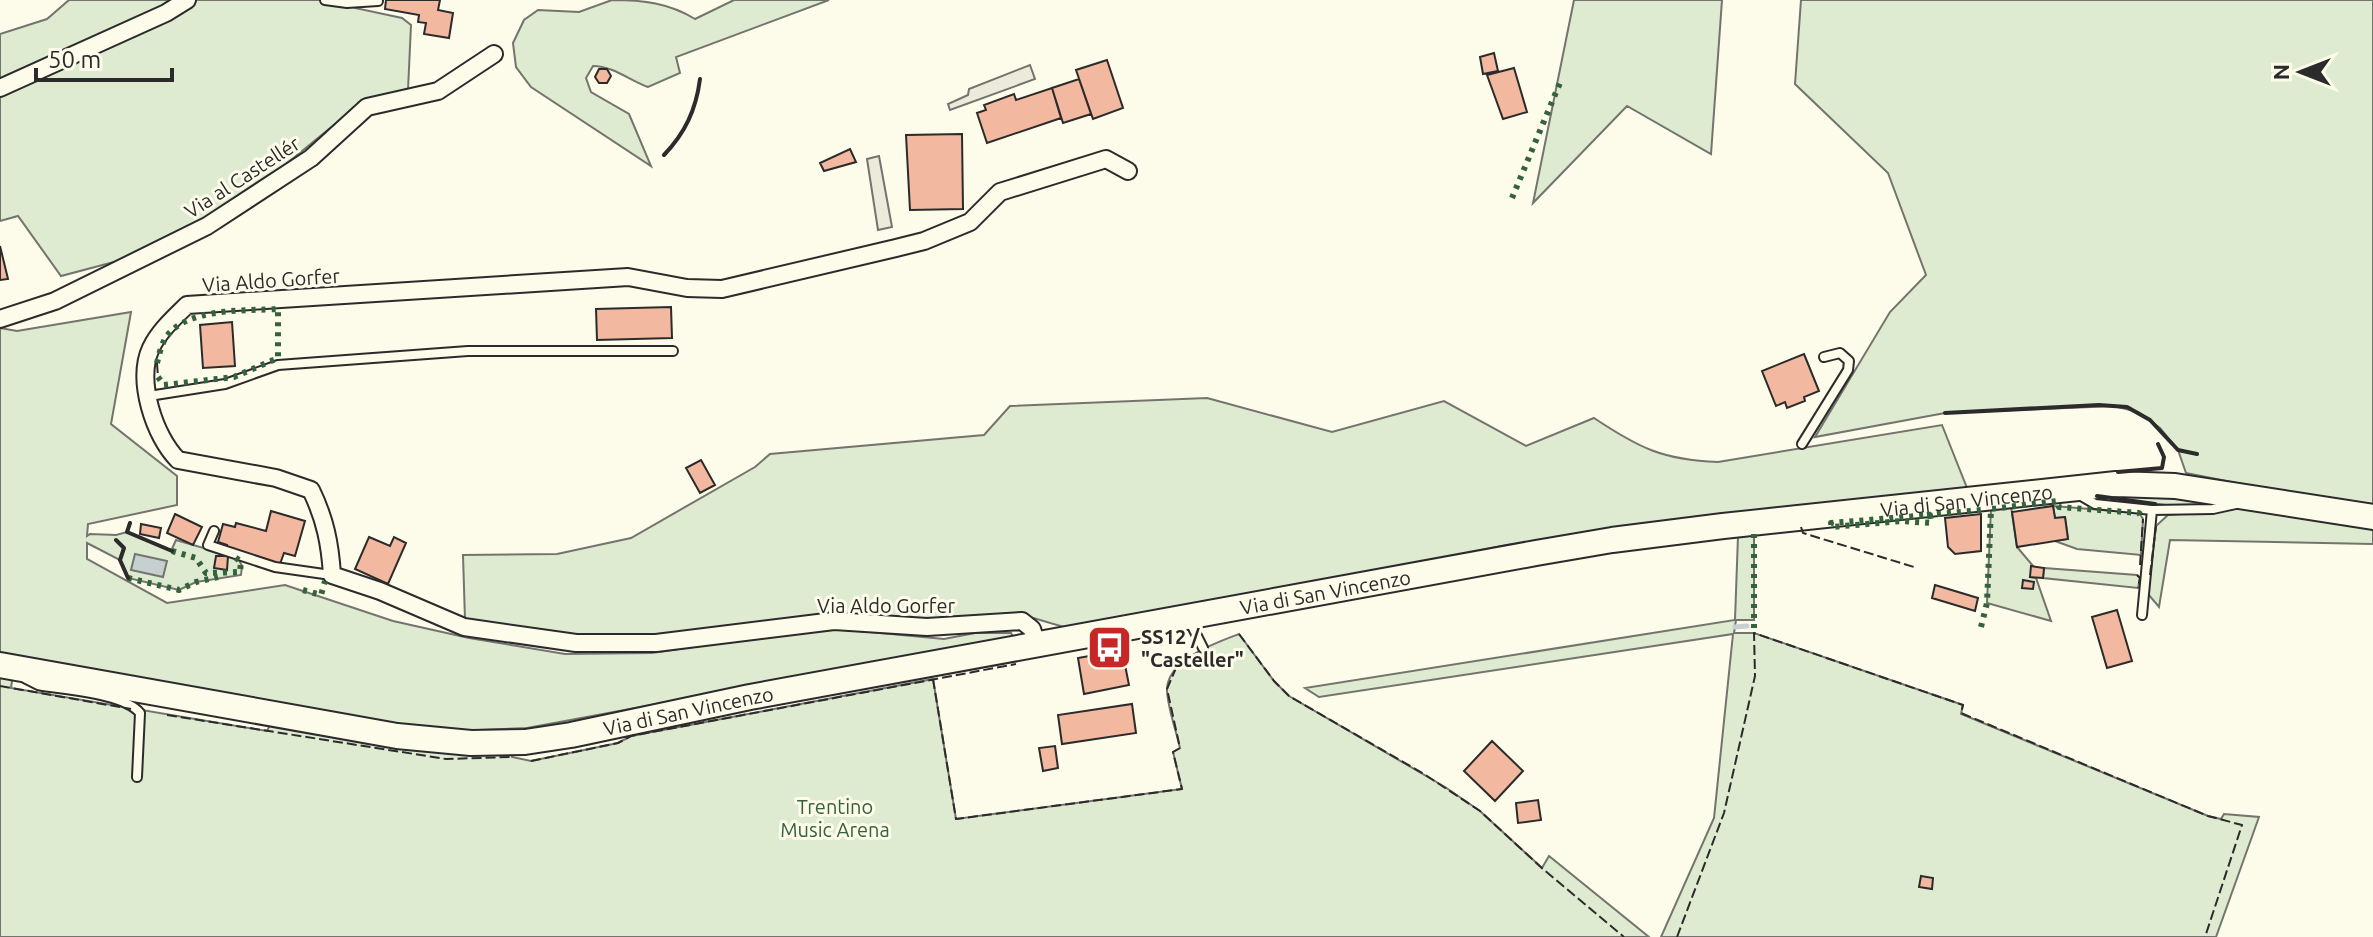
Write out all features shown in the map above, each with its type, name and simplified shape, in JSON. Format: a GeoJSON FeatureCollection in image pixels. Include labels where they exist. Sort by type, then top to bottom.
{"type":"FeatureCollection","features":[{"type":"Feature","properties":{"kind":"main road","name":"Via di San Vincenzo"},"geometry":{"type":"LineString","coordinates":[[4,666],[397,736],[497,744],[571,735],[750,697],[1612,540],[2067,487],[2149,483],[2373,517]]}},
{"type":"Feature","properties":{"kind":"street"},"geometry":{"type":"LineString","coordinates":[[0,88],[166,13],[187,0]]}},
{"type":"Feature","properties":{"kind":"street","name":"Via al Castellér"},"geometry":{"type":"LineString","coordinates":[[0,319],[55,301],[207,226],[311,158],[367,107],[438,91],[494,54]]}},
{"type":"Feature","properties":{"kind":"street","name":"Via Aldo Gorfer"},"geometry":{"type":"LineString","coordinates":[[1037,645],[1032,629],[1022,621],[927,627],[834,621],[656,643],[576,643],[464,627],[380,591],[332,575],[330,542],[324,516],[311,490],[276,478],[178,460],[156,429],[149,396],[151,370],[144,365],[163,329],[187,305],[628,277],[687,288],[722,289],[924,241],[970,222],[1000,192],[1106,159],[1128,171]]}},
{"type":"Feature","properties":{"kind":"lane"},"geometry":{"type":"LineString","coordinates":[[325,0],[347,3],[378,1]]}},
{"type":"Feature","properties":{"kind":"lane"},"geometry":{"type":"LineString","coordinates":[[149,396],[225,384],[278,365],[468,351],[673,351]]}},
{"type":"Feature","properties":{"kind":"lane"},"geometry":{"type":"LineString","coordinates":[[1802,444],[1848,370],[1849,361],[1840,353],[1824,357]]}},
{"type":"Feature","properties":{"kind":"lane"},"geometry":{"type":"LineString","coordinates":[[2067,487],[2095,504],[2152,510],[2213,509],[2250,500]]}},
{"type":"Feature","properties":{"kind":"lane"},"geometry":{"type":"LineString","coordinates":[[2142,615],[2152,510]]}},
{"type":"Feature","properties":{"kind":"lane"},"geometry":{"type":"LineString","coordinates":[[214,531],[208,545],[275,567],[332,575]]}},
{"type":"Feature","properties":{"kind":"lane"},"geometry":{"type":"LineString","coordinates":[[1187,616],[1203,648]]}},
{"type":"Feature","properties":{"kind":"lane"},"geometry":{"type":"LineString","coordinates":[[4,666],[38,685],[121,700],[134,706],[140,713],[137,777]]}},
{"type":"Feature","properties":{"kind":"green space"},"geometry":{"type":"Polygon","coordinates":[[[69,0],[354,0],[355,8],[402,18],[411,25],[408,90],[361,103],[264,182],[159,250],[61,276],[18,216],[0,221],[0,34],[47,19],[69,0]]]}},
{"type":"Feature","properties":{"kind":"green space"},"geometry":{"type":"Polygon","coordinates":[[[612,0],[655,4],[695,19],[734,0],[829,0],[676,57],[680,73],[648,87],[614,71],[593,66],[586,78],[591,92],[629,114],[651,166],[531,87],[516,67],[513,43],[524,20],[538,10],[579,12],[612,0]]]}},
{"type":"Feature","properties":{"kind":"green space"},"geometry":{"type":"Polygon","coordinates":[[[1574,0],[1722,0],[1711,154],[1627,106],[1533,203],[1574,0]]]}},
{"type":"Feature","properties":{"kind":"green space"},"geometry":{"type":"Polygon","coordinates":[[[1801,0],[2373,0],[2373,510],[2186,473],[2178,450],[2160,428],[2138,412],[2114,406],[1945,413],[1815,437],[1890,312],[1926,275],[1888,173],[1795,84],[1801,0]]]}},
{"type":"Feature","properties":{"kind":"green space"},"geometry":{"type":"Polygon","coordinates":[[[131,312],[111,424],[177,476],[177,505],[88,524],[87,536],[127,532],[171,551],[176,540],[238,558],[242,566],[241,575],[196,582],[179,590],[128,578],[120,560],[87,543],[87,559],[167,603],[285,585],[393,621],[565,654],[652,653],[838,629],[944,639],[975,633],[1011,633],[1014,638],[527,728],[454,731],[377,723],[0,653],[0,328],[17,331],[131,312]]]}},
{"type":"Feature","properties":{"kind":"green space"},"geometry":{"type":"Polygon","coordinates":[[[1207,398],[1332,432],[1444,401],[1526,446],[1594,418],[1639,445],[1666,455],[1718,462],[1942,425],[1967,488],[1507,545],[1215,603],[1067,628],[1020,614],[652,638],[575,638],[465,620],[463,555],[557,554],[631,538],[755,467],[770,454],[984,435],[1010,406],[1207,398]]]}},
{"type":"Feature","properties":{"kind":"green space"},"geometry":{"type":"Polygon","coordinates":[[[2137,493],[2218,502],[2213,506],[2166,505],[2097,496],[2137,493]]]}},
{"type":"Feature","properties":{"kind":"green space"},"geometry":{"type":"Polygon","coordinates":[[[2011,506],[2017,547],[2034,567],[2030,577],[2036,578],[2051,621],[1987,603],[1991,509],[2011,506]]]}},
{"type":"Feature","properties":{"kind":"green space"},"geometry":{"type":"Polygon","coordinates":[[[2053,506],[2139,513],[2143,519],[2141,555],[2077,549],[2055,541],[2068,539],[2065,517],[2055,518],[2053,506]]]}},
{"type":"Feature","properties":{"kind":"green space"},"geometry":{"type":"Polygon","coordinates":[[[2246,508],[2373,525],[2373,544],[2170,540],[2159,607],[2148,594],[2156,526],[2168,515],[2246,508]]]}},
{"type":"Feature","properties":{"kind":"green space"},"geometry":{"type":"Polygon","coordinates":[[[1754,534],[1754,620],[1736,620],[1734,633],[1754,633],[1963,705],[1961,714],[2208,816],[2221,819],[2224,814],[2259,817],[2216,937],[1661,937],[1714,818],[1733,634],[1319,697],[1305,688],[1735,620],[1738,536],[1754,534]]]}},
{"type":"Feature","properties":{"kind":"green space"},"geometry":{"type":"Polygon","coordinates":[[[2044,568],[2137,575],[2140,578],[2138,588],[2043,578],[2044,568]]]}},
{"type":"Feature","properties":{"kind":"green space","name":"Trentino Music Arena"},"geometry":{"type":"Polygon","coordinates":[[[1239,634],[1289,696],[1445,787],[1480,811],[1542,868],[1549,856],[1649,937],[0,937],[0,672],[13,674],[11,688],[267,731],[271,723],[511,749],[512,757],[531,761],[618,743],[631,736],[933,679],[956,819],[1182,789],[1173,752],[1180,748],[1170,712],[1169,680],[1174,670],[1194,654],[1239,634]]]}},
{"type":"Feature","properties":{"kind":"shaded area"},"geometry":{"type":"Polygon","coordinates":[[[1030,65],[1035,79],[950,110],[948,104],[968,95],[969,89],[1030,65]]]}},
{"type":"Feature","properties":{"kind":"shaded area"},"geometry":{"type":"Polygon","coordinates":[[[879,156],[892,227],[878,230],[867,159],[879,156]]]}},
{"type":"Feature","properties":{"kind":"shaded area"},"geometry":{"type":"Polygon","coordinates":[[[135,554],[167,561],[163,577],[131,570],[135,554]]]}},
{"type":"Feature","properties":{"kind":"building"},"geometry":{"type":"Polygon","coordinates":[[[386,0],[440,0],[438,10],[453,13],[449,38],[424,34],[426,23],[418,22],[419,15],[385,9],[386,0]]]}},
{"type":"Feature","properties":{"kind":"building"},"geometry":{"type":"Polygon","coordinates":[[[1494,53],[1498,71],[1483,74],[1480,57],[1494,53]]]}},
{"type":"Feature","properties":{"kind":"building"},"geometry":{"type":"Polygon","coordinates":[[[1107,60],[1123,108],[1093,119],[1076,70],[1107,60]]]}},
{"type":"Feature","properties":{"kind":"building"},"geometry":{"type":"Polygon","coordinates":[[[1514,68],[1527,112],[1503,119],[1487,75],[1514,68]]]}},
{"type":"Feature","properties":{"kind":"building"},"geometry":{"type":"Polygon","coordinates":[[[599,69],[607,69],[611,76],[607,83],[599,83],[595,77],[599,69]]]}},
{"type":"Feature","properties":{"kind":"building"},"geometry":{"type":"Polygon","coordinates":[[[1079,79],[1091,114],[1063,123],[1052,88],[1079,79]]]}},
{"type":"Feature","properties":{"kind":"building"},"geometry":{"type":"Polygon","coordinates":[[[1052,88],[1061,118],[987,143],[977,113],[986,110],[984,105],[1014,94],[1016,100],[1052,88]]]}},
{"type":"Feature","properties":{"kind":"building"},"geometry":{"type":"Polygon","coordinates":[[[962,134],[963,209],[910,210],[906,135],[962,134]]]}},
{"type":"Feature","properties":{"kind":"building"},"geometry":{"type":"Polygon","coordinates":[[[850,149],[856,162],[824,171],[820,163],[850,149]]]}},
{"type":"Feature","properties":{"kind":"building"},"geometry":{"type":"Polygon","coordinates":[[[0,246],[8,279],[0,280],[0,246]]]}},
{"type":"Feature","properties":{"kind":"building"},"geometry":{"type":"Polygon","coordinates":[[[671,307],[672,338],[597,340],[596,309],[671,307]]]}},
{"type":"Feature","properties":{"kind":"building"},"geometry":{"type":"Polygon","coordinates":[[[232,322],[235,366],[203,368],[200,325],[232,322]]]}},
{"type":"Feature","properties":{"kind":"building"},"geometry":{"type":"Polygon","coordinates":[[[1804,354],[1819,391],[1787,408],[1785,402],[1776,406],[1762,371],[1804,354]]]}},
{"type":"Feature","properties":{"kind":"building"},"geometry":{"type":"Polygon","coordinates":[[[701,460],[715,485],[700,493],[686,468],[701,460]]]}},
{"type":"Feature","properties":{"kind":"building"},"geometry":{"type":"Polygon","coordinates":[[[2053,506],[2055,518],[2065,517],[2068,539],[2017,547],[2012,512],[2053,506]]]}},
{"type":"Feature","properties":{"kind":"building"},"geometry":{"type":"Polygon","coordinates":[[[271,511],[305,521],[295,556],[284,553],[280,564],[226,549],[227,545],[218,542],[223,524],[235,527],[236,523],[266,531],[271,511]]]}},
{"type":"Feature","properties":{"kind":"building"},"geometry":{"type":"Polygon","coordinates":[[[175,514],[202,527],[193,545],[167,533],[175,514]]]}},
{"type":"Feature","properties":{"kind":"building"},"geometry":{"type":"Polygon","coordinates":[[[1981,514],[1981,551],[1955,554],[1948,547],[1945,518],[1981,514]]]}},
{"type":"Feature","properties":{"kind":"building"},"geometry":{"type":"Polygon","coordinates":[[[141,524],[161,528],[159,538],[140,534],[141,524]]]}},
{"type":"Feature","properties":{"kind":"building"},"geometry":{"type":"Polygon","coordinates":[[[369,537],[390,546],[394,537],[406,543],[388,584],[355,569],[369,537]]]}},
{"type":"Feature","properties":{"kind":"building"},"geometry":{"type":"Polygon","coordinates":[[[216,556],[228,556],[227,570],[214,568],[216,556]]]}},
{"type":"Feature","properties":{"kind":"building"},"geometry":{"type":"Polygon","coordinates":[[[2031,566],[2044,568],[2043,578],[2030,577],[2031,566]]]}},
{"type":"Feature","properties":{"kind":"building"},"geometry":{"type":"Polygon","coordinates":[[[2023,580],[2034,582],[2033,589],[2022,588],[2023,580]]]}},
{"type":"Feature","properties":{"kind":"building"},"geometry":{"type":"Polygon","coordinates":[[[1935,585],[1978,598],[1975,611],[1932,598],[1935,585]]]}},
{"type":"Feature","properties":{"kind":"building"},"geometry":{"type":"Polygon","coordinates":[[[2117,610],[2132,661],[2107,668],[2092,617],[2117,610]]]}},
{"type":"Feature","properties":{"kind":"building"},"geometry":{"type":"Polygon","coordinates":[[[1122,650],[1129,685],[1084,694],[1078,658],[1122,650]]]}},
{"type":"Feature","properties":{"kind":"building"},"geometry":{"type":"Polygon","coordinates":[[[1132,704],[1136,733],[1062,744],[1058,715],[1132,704]]]}},
{"type":"Feature","properties":{"kind":"building"},"geometry":{"type":"Polygon","coordinates":[[[1492,741],[1523,771],[1495,801],[1464,771],[1492,741]]]}},
{"type":"Feature","properties":{"kind":"building"},"geometry":{"type":"Polygon","coordinates":[[[1055,746],[1058,768],[1043,771],[1039,748],[1055,746]]]}},
{"type":"Feature","properties":{"kind":"building"},"geometry":{"type":"Polygon","coordinates":[[[1538,800],[1541,820],[1518,823],[1516,803],[1538,800]]]}},
{"type":"Feature","properties":{"kind":"building"},"geometry":{"type":"Polygon","coordinates":[[[1921,876],[1933,878],[1932,889],[1919,887],[1921,876]]]}},
{"type":"Feature","properties":{"kind":"waterway"},"geometry":{"type":"LineString","coordinates":[[1735,627],[1747,626]]}},
{"type":"Feature","properties":{"kind":"hedge"},"geometry":{"type":"LineString","coordinates":[[1512,198],[1562,78]]}},
{"type":"Feature","properties":{"kind":"hedge"},"geometry":{"type":"LineString","coordinates":[[157,363],[165,339],[186,321],[217,313],[278,309],[278,358],[234,377],[164,385],[158,377]]}},
{"type":"Feature","properties":{"kind":"hedge"},"geometry":{"type":"LineString","coordinates":[[1981,627],[1987,603],[1991,509],[2057,501],[2059,507],[2139,513],[2143,519]]}},
{"type":"Feature","properties":{"kind":"hedge"},"geometry":{"type":"LineString","coordinates":[[1927,515],[1981,510]]}},
{"type":"Feature","properties":{"kind":"hedge"},"geometry":{"type":"LineString","coordinates":[[1930,515],[1931,523],[1902,521],[1832,527],[1831,523],[1930,515]]}},
{"type":"Feature","properties":{"kind":"hedge"},"geometry":{"type":"LineString","coordinates":[[1754,534],[1754,633]]}},
{"type":"Feature","properties":{"kind":"hedge"},"geometry":{"type":"LineString","coordinates":[[172,551],[196,558],[206,573],[240,572],[241,562],[235,557]]}},
{"type":"Feature","properties":{"kind":"hedge"},"geometry":{"type":"LineString","coordinates":[[128,578],[179,590],[218,577]]}},
{"type":"Feature","properties":{"kind":"hedge"},"geometry":{"type":"LineString","coordinates":[[303,590],[321,595],[325,581]]}},
{"type":"Feature","properties":{"kind":"fence"},"geometry":{"type":"LineString","coordinates":[[157,363],[158,377]]}},
{"type":"Feature","properties":{"kind":"fence"},"geometry":{"type":"LineString","coordinates":[[2140,565],[2143,519]]}},
{"type":"Feature","properties":{"kind":"fence"},"geometry":{"type":"LineString","coordinates":[[2150,575],[2156,526]]}},
{"type":"Feature","properties":{"kind":"fence"},"geometry":{"type":"LineString","coordinates":[[1801,527],[1803,533],[1914,567]]}},
{"type":"Feature","properties":{"kind":"fence"},"geometry":{"type":"LineString","coordinates":[[2137,575],[2140,578],[2138,588]]}},
{"type":"Feature","properties":{"kind":"fence"},"geometry":{"type":"LineString","coordinates":[[1677,937],[1724,813],[1755,676],[1754,633],[1963,705],[1961,713],[2208,816],[2242,825],[2205,937]]}},
{"type":"Feature","properties":{"kind":"fence"},"geometry":{"type":"LineString","coordinates":[[1239,634],[1289,696],[1424,774],[1480,811],[1624,937]]}},
{"type":"Feature","properties":{"kind":"fence"},"geometry":{"type":"LineString","coordinates":[[531,761],[618,743],[631,736],[1016,664]]}},
{"type":"Feature","properties":{"kind":"fence"},"geometry":{"type":"LineString","coordinates":[[933,679],[956,819],[1182,789],[1173,752],[1180,748],[1167,689],[1176,668]]}},
{"type":"Feature","properties":{"kind":"fence"},"geometry":{"type":"LineString","coordinates":[[0,686],[131,709]]}},
{"type":"Feature","properties":{"kind":"fence"},"geometry":{"type":"LineString","coordinates":[[167,715],[446,759],[511,757]]}},
{"type":"Feature","properties":{"kind":"wall"},"geometry":{"type":"LineString","coordinates":[[664,155],[688,120],[700,79]]}},
{"type":"Feature","properties":{"kind":"wall"},"geometry":{"type":"LineString","coordinates":[[1945,413],[2099,405],[2127,407],[2150,420],[2178,450],[2197,454]]}},
{"type":"Feature","properties":{"kind":"wall"},"geometry":{"type":"LineString","coordinates":[[2118,472],[2162,468],[2164,457],[2158,444]]}},
{"type":"Feature","properties":{"kind":"wall"},"geometry":{"type":"LineString","coordinates":[[2097,496],[2155,504]]}},
{"type":"Feature","properties":{"kind":"wall"},"geometry":{"type":"LineString","coordinates":[[130,523],[127,532],[172,551]]}},
{"type":"Feature","properties":{"kind":"wall"},"geometry":{"type":"LineString","coordinates":[[116,540],[124,548],[120,560],[128,578]]}},
{"type":"Feature","properties":{"kind":"place","name":"SS12 / \"Casteller\""},"geometry":{"type":"Point","coordinates":[1110,648]}}]}
